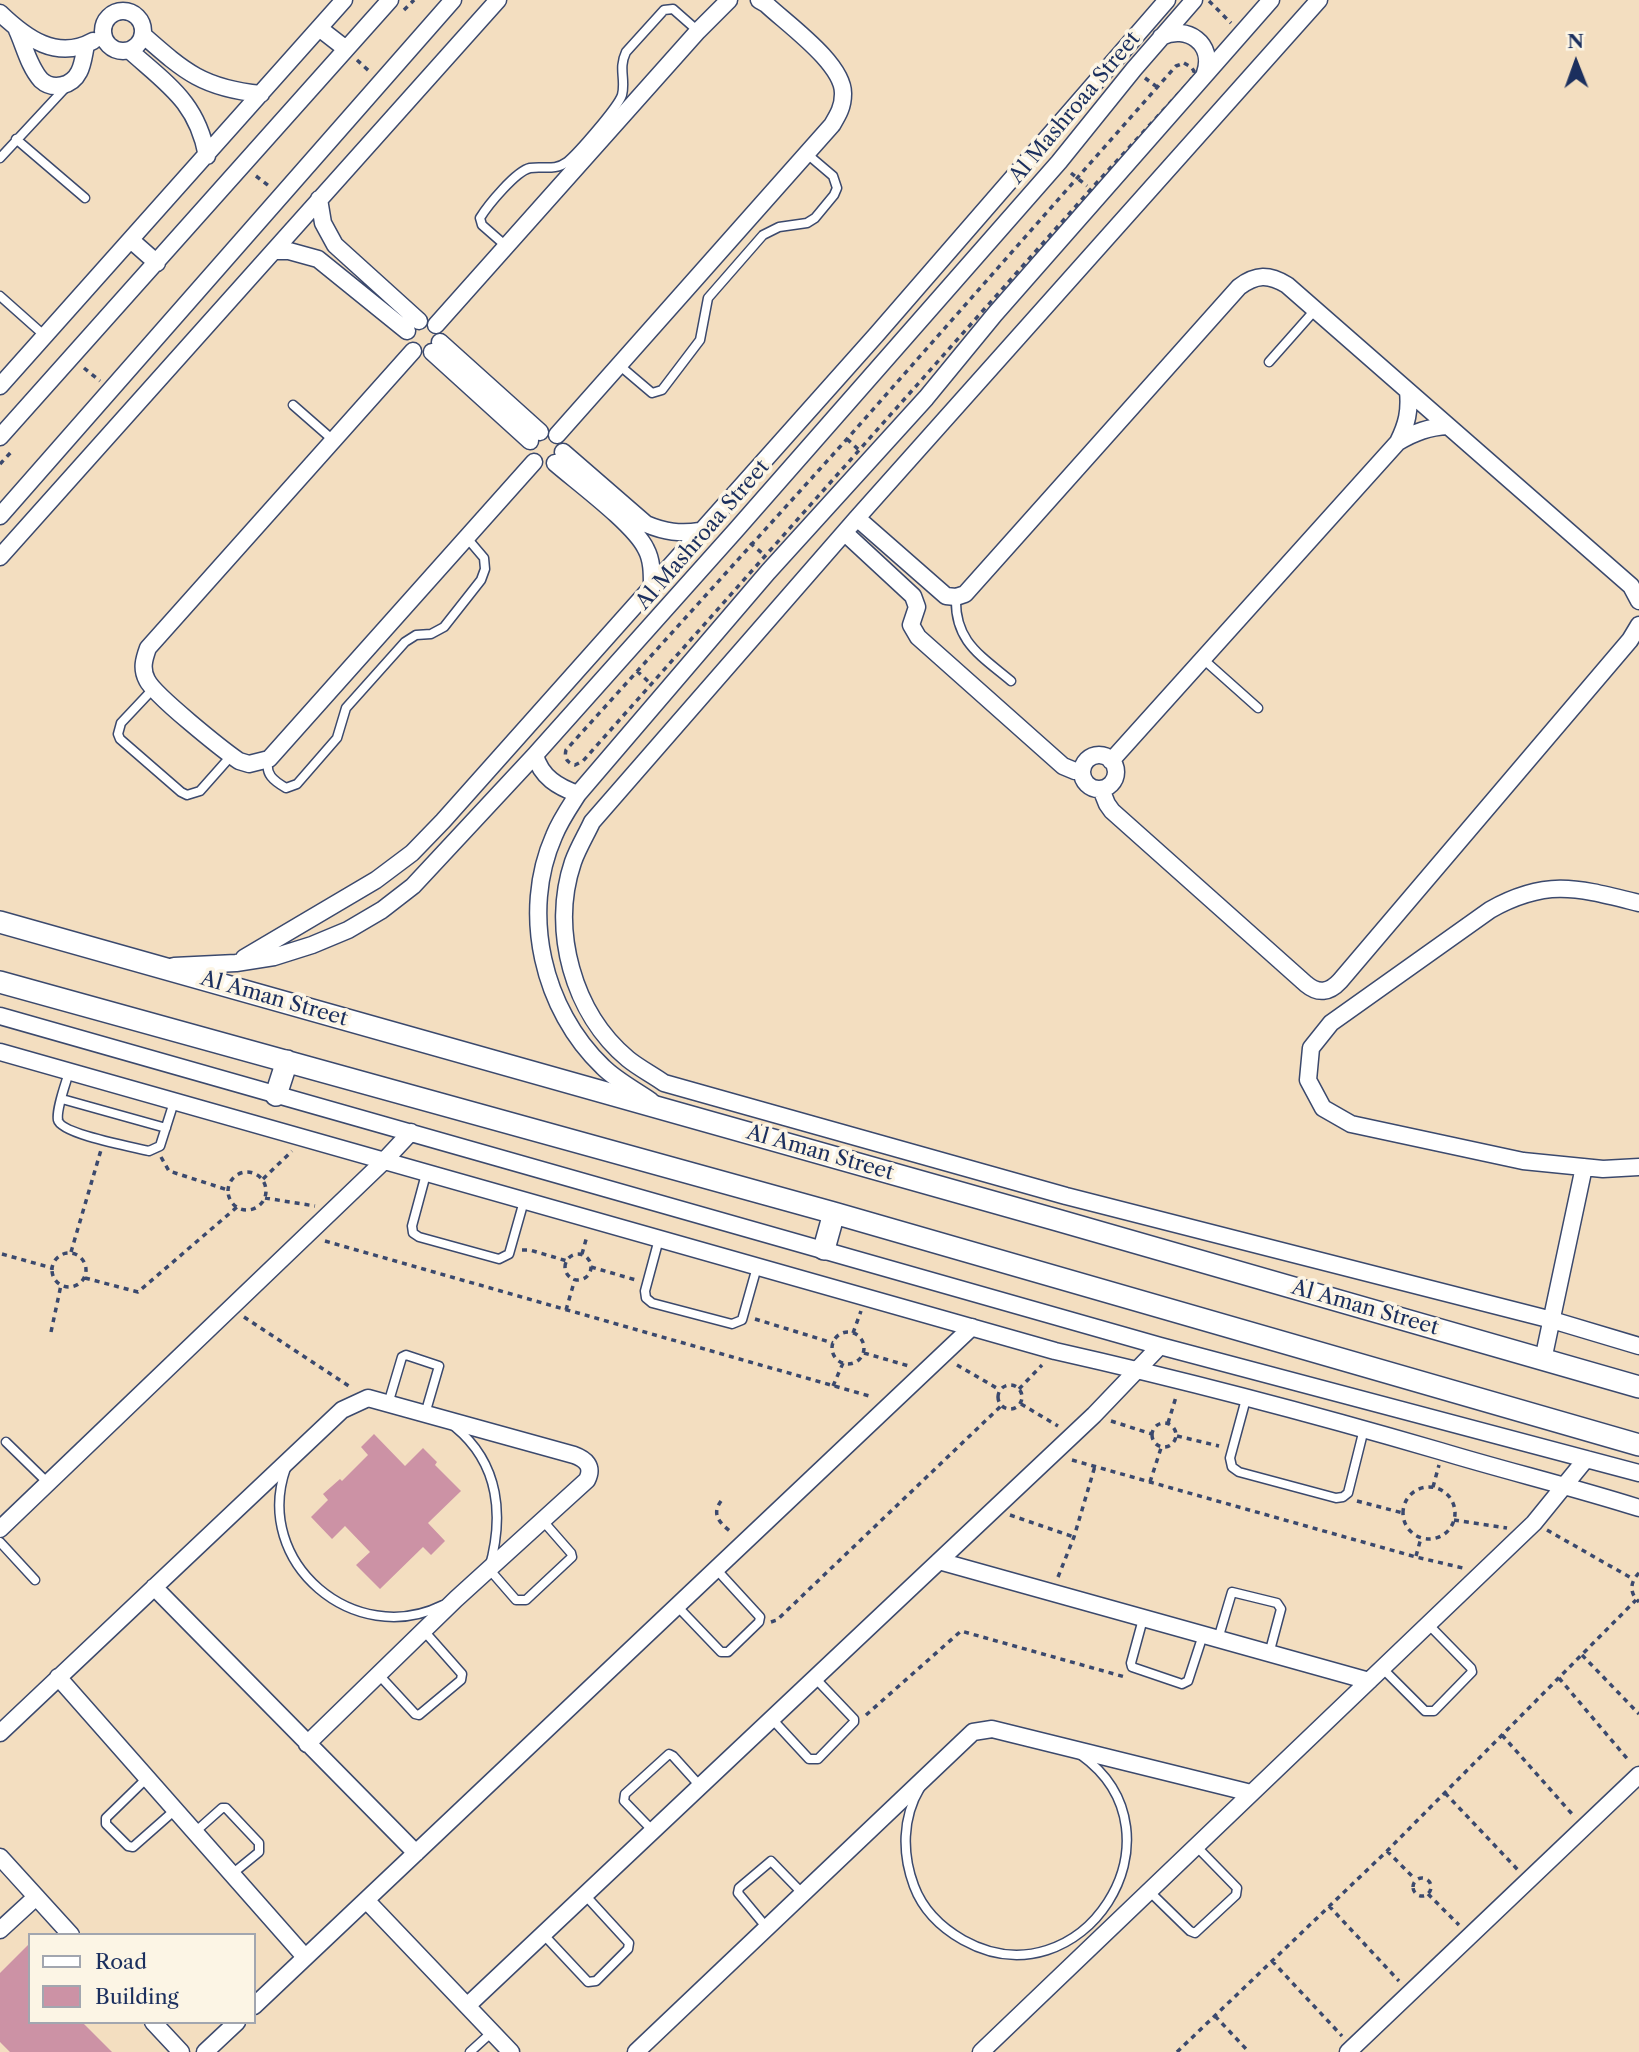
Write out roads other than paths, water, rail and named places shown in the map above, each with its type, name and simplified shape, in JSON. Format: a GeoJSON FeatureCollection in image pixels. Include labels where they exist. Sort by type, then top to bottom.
{"type":"FeatureCollection","features":[{"type":"Feature","properties":{"kind":"street"},"geometry":{"type":"LineString","coordinates":[[0,386],[344,0]]}},
{"type":"Feature","properties":{"kind":"street"},"geometry":{"type":"LineString","coordinates":[[0,437],[390,0]]}},
{"type":"Feature","properties":{"kind":"street"},"geometry":{"type":"LineString","coordinates":[[0,516],[453,0]]}},
{"type":"Feature","properties":{"kind":"street"},"geometry":{"type":"LineString","coordinates":[[0,557],[498,0]]}},
{"type":"Feature","properties":{"kind":"street"},"geometry":{"type":"LineString","coordinates":[[436,325],[698,31],[729,0]]}},
{"type":"Feature","properties":{"kind":"street"},"geometry":{"type":"LineString","coordinates":[[557,435],[832,125],[841,110],[843,93],[839,76],[828,62],[766,4],[758,0]]}},
{"type":"Feature","properties":{"kind":"street"},"geometry":{"type":"LineString","coordinates":[[236,963],[376,880],[412,853],[443,821],[877,334],[1167,0]]}},
{"type":"Feature","properties":{"kind":"street","name":"Al Mashroaa Street"},"geometry":{"type":"LineString","coordinates":[[161,967],[236,963],[275,957],[348,930],[382,910],[413,886],[536,755],[736,530],[1059,162],[1194,0]]}},
{"type":"Feature","properties":{"kind":"street"},"geometry":{"type":"LineString","coordinates":[[661,1108],[605,1069],[589,1053],[554,996],[545,968],[539,909],[543,872],[553,837],[578,794],[657,689],[766,564],[926,398],[991,311],[1270,0]]}},
{"type":"Feature","properties":{"kind":"street"},"geometry":{"type":"LineString","coordinates":[[1319,0],[793,591],[592,822],[573,862],[564,904],[566,947],[577,989],[598,1027],[628,1059],[664,1083],[1066,1196],[1552,1320],[1639,1346]]}},
{"type":"Feature","properties":{"kind":"street"},"geometry":{"type":"LineString","coordinates":[[129,50],[141,42],[143,35],[141,21],[128,5],[108,18],[104,26],[104,36],[113,48],[129,50],[182,98],[199,125],[206,156]]}},
{"type":"Feature","properties":{"kind":"street"},"geometry":{"type":"LineString","coordinates":[[0,13],[17,30],[49,47],[67,49],[86,45],[104,36]]}},
{"type":"Feature","properties":{"kind":"street"},"geometry":{"type":"LineString","coordinates":[[319,29],[346,50]]}},
{"type":"Feature","properties":{"kind":"street"},"geometry":{"type":"LineString","coordinates":[[17,30],[35,71],[43,82],[56,87],[69,84],[79,72],[86,45]]}},
{"type":"Feature","properties":{"kind":"street"},"geometry":{"type":"LineString","coordinates":[[1161,37],[1183,32],[1196,38],[1206,50],[1208,66],[1205,73]]}},
{"type":"Feature","properties":{"kind":"street"},"geometry":{"type":"LineString","coordinates":[[143,35],[181,68],[199,79],[240,92],[261,94]]}},
{"type":"Feature","properties":{"kind":"street"},"geometry":{"type":"LineString","coordinates":[[328,144],[352,164]]}},
{"type":"Feature","properties":{"kind":"street"},"geometry":{"type":"LineString","coordinates":[[319,199],[323,223],[335,245],[413,326]]}},
{"type":"Feature","properties":{"kind":"street"},"geometry":{"type":"LineString","coordinates":[[132,241],[157,263]]}},
{"type":"Feature","properties":{"kind":"street"},"geometry":{"type":"LineString","coordinates":[[274,251],[289,251],[318,259],[413,326]]}},
{"type":"Feature","properties":{"kind":"street"},"geometry":{"type":"LineString","coordinates":[[857,519],[946,596],[965,594],[1239,287],[1250,279],[1263,276],[1276,278],[1315,310],[1631,586],[1639,601]]}},
{"type":"Feature","properties":{"kind":"street"},"geometry":{"type":"LineString","coordinates":[[425,320],[436,325],[439,330],[436,347],[419,354],[413,351],[408,345],[413,326],[425,320]]}},
{"type":"Feature","properties":{"kind":"street"},"geometry":{"type":"LineString","coordinates":[[436,347],[535,437]]}},
{"type":"Feature","properties":{"kind":"street"},"geometry":{"type":"LineString","coordinates":[[413,351],[148,648],[143,669],[153,689],[231,755],[249,764],[269,759],[534,461]]}},
{"type":"Feature","properties":{"kind":"street"},"geometry":{"type":"LineString","coordinates":[[1111,761],[1398,442],[1406,426],[1408,391]]}},
{"type":"Feature","properties":{"kind":"street"},"geometry":{"type":"LineString","coordinates":[[926,398],[947,417]]}},
{"type":"Feature","properties":{"kind":"street"},"geometry":{"type":"LineString","coordinates":[[1398,442],[1422,430],[1448,426]]}},
{"type":"Feature","properties":{"kind":"street"},"geometry":{"type":"LineString","coordinates":[[549,431],[557,435],[562,443],[559,458],[548,466],[534,461],[530,456],[535,437],[549,431]]}},
{"type":"Feature","properties":{"kind":"street"},"geometry":{"type":"LineString","coordinates":[[559,458],[646,524],[663,531],[682,534],[700,531]]}},
{"type":"Feature","properties":{"kind":"street"},"geometry":{"type":"LineString","coordinates":[[559,458],[638,534],[647,550],[652,568],[652,586]]}},
{"type":"Feature","properties":{"kind":"street"},"geometry":{"type":"LineString","coordinates":[[845,533],[913,596],[917,607],[911,625],[918,637],[1063,766],[1082,771]]}},
{"type":"Feature","properties":{"kind":"street"},"geometry":{"type":"LineString","coordinates":[[766,564],[793,591]]}},
{"type":"Feature","properties":{"kind":"street"},"geometry":{"type":"LineString","coordinates":[[1101,789],[1112,811],[1306,984],[1323,992],[1340,981],[1630,640],[1639,625]]}},
{"type":"Feature","properties":{"kind":"street"},"geometry":{"type":"LineString","coordinates":[[595,651],[618,663]]}},
{"type":"Feature","properties":{"kind":"street"},"geometry":{"type":"LineString","coordinates":[[536,755],[538,766],[549,779],[563,789],[578,794]]}},
{"type":"Feature","properties":{"kind":"street"},"geometry":{"type":"LineString","coordinates":[[1098,755],[1111,761],[1115,775],[1108,786],[1101,789],[1087,784],[1082,771],[1084,763],[1098,755]]}},
{"type":"Feature","properties":{"kind":"street"},"geometry":{"type":"LineString","coordinates":[[1639,903],[1588,890],[1562,887],[1536,890],[1512,898],[1490,910],[1331,1023],[1311,1048],[1308,1080],[1323,1108],[1351,1124],[1523,1161],[1584,1167],[1639,1167]]}},
{"type":"Feature","properties":{"kind":"street","name":"Al Aman Street"},"geometry":{"type":"LineString","coordinates":[[5,920],[161,967],[1639,1387]]}},
{"type":"Feature","properties":{"kind":"street"},"geometry":{"type":"LineString","coordinates":[[0,982],[834,1213],[1639,1444]]}},
{"type":"Feature","properties":{"kind":"street"},"geometry":{"type":"LineString","coordinates":[[0,1016],[1160,1346],[1639,1473]]}},
{"type":"Feature","properties":{"kind":"street"},"geometry":{"type":"LineString","coordinates":[[0,1052],[1055,1351],[1364,1428],[1639,1508]]}},
{"type":"Feature","properties":{"kind":"street"},"geometry":{"type":"LineString","coordinates":[[276,1095],[287,1061]]}},
{"type":"Feature","properties":{"kind":"street"},"geometry":{"type":"LineString","coordinates":[[0,1529],[334,1210],[411,1132]]}},
{"type":"Feature","properties":{"kind":"street"},"geometry":{"type":"LineString","coordinates":[[1543,1360],[1584,1167]]}},
{"type":"Feature","properties":{"kind":"street"},"geometry":{"type":"LineString","coordinates":[[824,1249],[834,1213]]}},
{"type":"Feature","properties":{"kind":"street"},"geometry":{"type":"LineString","coordinates":[[256,2004],[972,1327]]}},
{"type":"Feature","properties":{"kind":"street"},"geometry":{"type":"LineString","coordinates":[[467,2006],[1094,1415],[1160,1346]]}},
{"type":"Feature","properties":{"kind":"street"},"geometry":{"type":"LineString","coordinates":[[0,1733],[342,1409],[368,1398],[574,1455],[586,1461],[590,1470],[587,1480],[456,1599],[307,1744]]}},
{"type":"Feature","properties":{"kind":"street"},"geometry":{"type":"LineString","coordinates":[[981,2052],[1099,1928],[1149,1891],[1530,1527],[1586,1459]]}},
{"type":"Feature","properties":{"kind":"street"},"geometry":{"type":"LineString","coordinates":[[939,1561],[1369,1681]]}},
{"type":"Feature","properties":{"kind":"street"},"geometry":{"type":"LineString","coordinates":[[154,1587],[416,1853]]}},
{"type":"Feature","properties":{"kind":"street"},"geometry":{"type":"LineString","coordinates":[[58,1677],[305,1957]]}},
{"type":"Feature","properties":{"kind":"street"},"geometry":{"type":"LineString","coordinates":[[636,2052],[973,1732],[992,1728],[1251,1793]]}},
{"type":"Feature","properties":{"kind":"street"},"geometry":{"type":"LineString","coordinates":[[1351,2050],[1584,1827],[1635,1768]]}},
{"type":"Feature","properties":{"kind":"street"},"geometry":{"type":"LineString","coordinates":[[0,1857],[69,1933]]}},
{"type":"Feature","properties":{"kind":"street"},"geometry":{"type":"LineString","coordinates":[[0,1930],[36,1897]]}},
{"type":"Feature","properties":{"kind":"street"},"geometry":{"type":"LineString","coordinates":[[366,1900],[511,2052]]}},
{"type":"Feature","properties":{"kind":"street"},"geometry":{"type":"LineString","coordinates":[[155,2024],[181,2052]]}},
{"type":"Feature","properties":{"kind":"street"},"geometry":{"type":"LineString","coordinates":[[205,2052],[235,2024]]}},
{"type":"Feature","properties":{"kind":"lane"},"geometry":{"type":"LineString","coordinates":[[506,246],[482,225],[481,218],[515,177],[530,168],[549,169],[568,162],[617,106],[623,87],[621,69],[626,52],[664,10],[673,9],[698,31]]}},
{"type":"Feature","properties":{"kind":"lane"},"geometry":{"type":"LineString","coordinates":[[0,158],[69,84]]}},
{"type":"Feature","properties":{"kind":"lane"},"geometry":{"type":"LineString","coordinates":[[16,139],[85,198]]}},
{"type":"Feature","properties":{"kind":"lane"},"geometry":{"type":"LineString","coordinates":[[620,365],[652,393],[662,390],[701,340],[708,298],[763,235],[779,227],[797,225],[815,218],[837,188],[833,176],[807,153]]}},
{"type":"Feature","properties":{"kind":"lane"},"geometry":{"type":"LineString","coordinates":[[0,296],[45,336]]}},
{"type":"Feature","properties":{"kind":"lane"},"geometry":{"type":"LineString","coordinates":[[1269,362],[1315,310]]}},
{"type":"Feature","properties":{"kind":"lane"},"geometry":{"type":"LineString","coordinates":[[293,405],[333,440]]}},
{"type":"Feature","properties":{"kind":"lane"},"geometry":{"type":"LineString","coordinates":[[269,759],[269,775],[286,788],[297,784],[337,738],[346,708],[405,642],[416,635],[431,634],[444,627],[481,580],[485,569],[484,558],[467,538]]}},
{"type":"Feature","properties":{"kind":"lane"},"geometry":{"type":"LineString","coordinates":[[956,597],[955,616],[961,633],[972,648],[1011,681]]}},
{"type":"Feature","properties":{"kind":"lane"},"geometry":{"type":"LineString","coordinates":[[1203,659],[1258,708]]}},
{"type":"Feature","properties":{"kind":"lane"},"geometry":{"type":"LineString","coordinates":[[153,689],[121,723],[118,734],[120,739],[181,792],[187,795],[200,790],[231,755]]}},
{"type":"Feature","properties":{"kind":"lane"},"geometry":{"type":"LineString","coordinates":[[69,1072],[57,1116],[59,1124],[104,1140],[149,1151],[160,1146],[173,1102]]}},
{"type":"Feature","properties":{"kind":"lane"},"geometry":{"type":"LineString","coordinates":[[62,1099],[166,1128]]}},
{"type":"Feature","properties":{"kind":"lane"},"geometry":{"type":"LineString","coordinates":[[426,1174],[412,1226],[413,1233],[419,1237],[499,1259],[509,1254],[524,1201]]}},
{"type":"Feature","properties":{"kind":"lane"},"geometry":{"type":"LineString","coordinates":[[659,1239],[645,1291],[646,1298],[652,1303],[732,1324],[742,1320],[757,1266]]}},
{"type":"Feature","properties":{"kind":"lane"},"geometry":{"type":"LineString","coordinates":[[388,1404],[402,1357],[406,1355],[439,1366],[425,1414]]}},
{"type":"Feature","properties":{"kind":"lane"},"geometry":{"type":"LineString","coordinates":[[1247,1399],[1232,1449],[1232,1466],[1239,1472],[1336,1498],[1348,1493],[1364,1428]]}},
{"type":"Feature","properties":{"kind":"lane"},"geometry":{"type":"LineString","coordinates":[[448,1420],[468,1437],[484,1461],[494,1487],[498,1514],[496,1542],[489,1569],[516,1600],[521,1602],[570,1561],[572,1553],[543,1521]]}},
{"type":"Feature","properties":{"kind":"lane"},"geometry":{"type":"LineString","coordinates":[[6,1442],[48,1483]]}},
{"type":"Feature","properties":{"kind":"lane"},"geometry":{"type":"LineString","coordinates":[[290,1459],[281,1483],[279,1510],[284,1536],[294,1560],[310,1581],[330,1599],[354,1611],[393,1617],[407,1617],[432,1611],[456,1599]]}},
{"type":"Feature","properties":{"kind":"lane"},"geometry":{"type":"LineString","coordinates":[[0,1542],[35,1580]]}},
{"type":"Feature","properties":{"kind":"lane"},"geometry":{"type":"LineString","coordinates":[[677,1606],[724,1653],[760,1619],[716,1569]]}},
{"type":"Feature","properties":{"kind":"lane"},"geometry":{"type":"LineString","coordinates":[[1143,1619],[1131,1663],[1135,1670],[1186,1683],[1232,1592],[1277,1603],[1281,1609],[1269,1654]]}},
{"type":"Feature","properties":{"kind":"lane"},"geometry":{"type":"LineString","coordinates":[[1382,1668],[1425,1711],[1434,1711],[1472,1672],[1428,1624]]}},
{"type":"Feature","properties":{"kind":"lane"},"geometry":{"type":"LineString","coordinates":[[379,1675],[415,1714],[419,1715],[461,1680],[462,1674],[424,1631]]}},
{"type":"Feature","properties":{"kind":"lane"},"geometry":{"type":"LineString","coordinates":[[772,1719],[810,1759],[818,1759],[854,1722],[854,1718],[815,1678]]}},
{"type":"Feature","properties":{"kind":"lane"},"geometry":{"type":"LineString","coordinates":[[930,1773],[916,1796],[908,1820],[905,1845],[908,1871],[918,1895],[932,1916],[951,1933],[974,1946],[999,1953],[1025,1954],[1050,1948],[1099,1928],[1121,1879],[1126,1854],[1126,1828],[1119,1804],[1107,1781],[1091,1762],[1070,1747]]}},
{"type":"Feature","properties":{"kind":"lane"},"geometry":{"type":"LineString","coordinates":[[653,1831],[623,1797],[664,1756],[673,1756],[700,1786]]}},
{"type":"Feature","properties":{"kind":"lane"},"geometry":{"type":"LineString","coordinates":[[147,1778],[106,1818],[106,1824],[132,1847],[175,1810]]}},
{"type":"Feature","properties":{"kind":"lane"},"geometry":{"type":"LineString","coordinates":[[195,1832],[222,1808],[229,1809],[244,1826],[261,1848],[232,1874]]}},
{"type":"Feature","properties":{"kind":"lane"},"geometry":{"type":"LineString","coordinates":[[1149,1891],[1195,1933],[1236,1895],[1237,1888],[1196,1846]]}},
{"type":"Feature","properties":{"kind":"lane"},"geometry":{"type":"LineString","coordinates":[[767,1928],[738,1894],[739,1888],[771,1861],[775,1862],[803,1894]]}},
{"type":"Feature","properties":{"kind":"lane"},"geometry":{"type":"LineString","coordinates":[[543,1934],[588,1982],[596,1981],[628,1949],[629,1943],[585,1895]]}},
{"type":"Feature","properties":{"kind":"lane"},"geometry":{"type":"LineString","coordinates":[[470,2052],[492,2032]]}}]}
